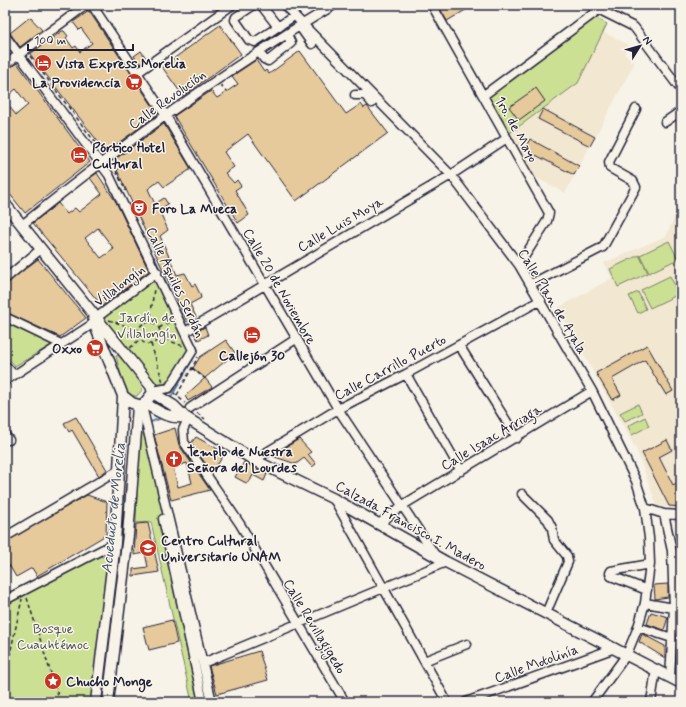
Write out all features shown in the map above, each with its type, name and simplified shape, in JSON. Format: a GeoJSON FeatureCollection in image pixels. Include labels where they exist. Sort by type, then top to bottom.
{"type":"FeatureCollection","features":[{"type":"Feature","properties":{"kind":"main road"},"geometry":{"type":"LineString","coordinates":[[5,204],[154,389],[142,405],[108,702]]}},
{"type":"Feature","properties":{"kind":"main road"},"geometry":{"type":"LineString","coordinates":[[96,702],[114,543],[123,396],[97,318]]}},
{"type":"Feature","properties":{"kind":"main road","name":"Calzada Francisco I. Madero"},"geometry":{"type":"LineString","coordinates":[[154,389],[186,418],[254,460],[334,499],[436,557],[616,648],[681,683]]}},
{"type":"Feature","properties":{"kind":"main road"},"geometry":{"type":"LineString","coordinates":[[123,396],[171,418],[186,418]]}},
{"type":"Feature","properties":{"kind":"street"},"geometry":{"type":"LineString","coordinates":[[5,65],[86,5]]}},
{"type":"Feature","properties":{"kind":"street","name":"Calle 20 de Noviembre"},"geometry":{"type":"LineString","coordinates":[[92,5],[166,116],[338,409],[436,557]]}},
{"type":"Feature","properties":{"kind":"street"},"geometry":{"type":"LineString","coordinates":[[137,73],[232,5]]}},
{"type":"Feature","properties":{"kind":"street"},"geometry":{"type":"LineString","coordinates":[[254,5],[236,17],[235,20],[249,40],[255,42],[294,16]]}},
{"type":"Feature","properties":{"kind":"street"},"geometry":{"type":"LineString","coordinates":[[261,5],[278,27]]}},
{"type":"Feature","properties":{"kind":"street","name":"Calle Plan de Ayala"},"geometry":{"type":"LineString","coordinates":[[284,5],[301,25],[451,175],[519,265],[541,300],[592,391],[636,481],[645,508],[649,538],[650,564],[645,603],[638,627],[627,654],[592,702]]}},
{"type":"Feature","properties":{"kind":"street","name":"Calle Revolución"},"geometry":{"type":"LineString","coordinates":[[22,225],[104,161],[217,79],[334,5]]}},
{"type":"Feature","properties":{"kind":"street","name":"1ro. de Mayo"},"geometry":{"type":"LineString","coordinates":[[432,5],[549,213],[547,221],[519,265]]}},
{"type":"Feature","properties":{"kind":"street"},"geometry":{"type":"LineString","coordinates":[[484,95],[602,7],[634,28],[681,90]]}},
{"type":"Feature","properties":{"kind":"street"},"geometry":{"type":"LineString","coordinates":[[301,25],[312,44]]}},
{"type":"Feature","properties":{"kind":"street"},"geometry":{"type":"LineString","coordinates":[[260,52],[266,61],[268,60],[291,43],[286,34]]}},
{"type":"Feature","properties":{"kind":"street","name":"Calle Aquiles Serdán"},"geometry":{"type":"LineString","coordinates":[[5,36],[22,52],[104,161],[193,350],[169,388],[154,389]]}},
{"type":"Feature","properties":{"kind":"street"},"geometry":{"type":"LineString","coordinates":[[355,95],[365,95],[381,111],[385,108]]}},
{"type":"Feature","properties":{"kind":"street"},"geometry":{"type":"LineString","coordinates":[[531,284],[603,247],[636,187],[633,181],[610,168],[609,162],[636,110]]}},
{"type":"Feature","properties":{"kind":"street"},"geometry":{"type":"LineString","coordinates":[[665,122],[681,111]]}},
{"type":"Feature","properties":{"kind":"street","name":"Calle Luis Moya"},"geometry":{"type":"LineString","coordinates":[[185,332],[451,175],[506,138]]}},
{"type":"Feature","properties":{"kind":"street"},"geometry":{"type":"LineString","coordinates":[[5,279],[41,249]]}},
{"type":"Feature","properties":{"kind":"street","name":"Villalongín"},"geometry":{"type":"LineString","coordinates":[[5,381],[13,374],[61,344],[157,272]]}},
{"type":"Feature","properties":{"kind":"street","name":"Calle Carrillo Puerto"},"geometry":{"type":"LineString","coordinates":[[254,460],[338,409],[406,374],[541,300]]}},
{"type":"Feature","properties":{"kind":"street"},"geometry":{"type":"LineString","coordinates":[[5,317],[61,344]]}},
{"type":"Feature","properties":{"kind":"street"},"geometry":{"type":"LineString","coordinates":[[190,408],[296,339]]}},
{"type":"Feature","properties":{"kind":"street"},"geometry":{"type":"LineString","coordinates":[[459,345],[517,438]]}},
{"type":"Feature","properties":{"kind":"street"},"geometry":{"type":"LineString","coordinates":[[5,365],[13,374]]}},
{"type":"Feature","properties":{"kind":"street"},"geometry":{"type":"LineString","coordinates":[[406,374],[461,471]]}},
{"type":"Feature","properties":{"kind":"street","name":"Calle Isaac Arriaga"},"geometry":{"type":"LineString","coordinates":[[379,524],[402,505],[517,438],[592,391]]}},
{"type":"Feature","properties":{"kind":"street"},"geometry":{"type":"LineString","coordinates":[[142,405],[212,702]]}},
{"type":"Feature","properties":{"kind":"street","name":"Calle Revillagigedo"},"geometry":{"type":"LineString","coordinates":[[186,418],[183,430],[184,442],[240,524],[345,702]]}},
{"type":"Feature","properties":{"kind":"street"},"geometry":{"type":"LineString","coordinates":[[143,423],[203,702]]}},
{"type":"Feature","properties":{"kind":"street"},"geometry":{"type":"LineString","coordinates":[[5,537],[119,470]]}},
{"type":"Feature","properties":{"kind":"street"},"geometry":{"type":"LineString","coordinates":[[522,494],[548,520],[552,528],[554,540],[567,556],[568,562],[546,613]]}},
{"type":"Feature","properties":{"kind":"street"},"geometry":{"type":"LineString","coordinates":[[334,499],[447,702]]}},
{"type":"Feature","properties":{"kind":"street"},"geometry":{"type":"LineString","coordinates":[[645,508],[664,514],[681,515]]}},
{"type":"Feature","properties":{"kind":"street"},"geometry":{"type":"LineString","coordinates":[[664,514],[672,551],[674,608],[670,677]]}},
{"type":"Feature","properties":{"kind":"street"},"geometry":{"type":"LineString","coordinates":[[5,600],[114,543]]}},
{"type":"Feature","properties":{"kind":"street"},"geometry":{"type":"LineString","coordinates":[[203,663],[446,562]]}},
{"type":"Feature","properties":{"kind":"street"},"geometry":{"type":"LineString","coordinates":[[647,590],[611,576],[610,573],[611,571],[650,564]]}},
{"type":"Feature","properties":{"kind":"street"},"geometry":{"type":"LineString","coordinates":[[645,603],[674,608]]}},
{"type":"Feature","properties":{"kind":"street"},"geometry":{"type":"LineString","coordinates":[[638,627],[672,638]]}},
{"type":"Feature","properties":{"kind":"street"},"geometry":{"type":"LineString","coordinates":[[424,661],[467,644]]}},
{"type":"Feature","properties":{"kind":"street","name":"Calle Motolinía"},"geometry":{"type":"LineString","coordinates":[[466,702],[616,648]]}},
{"type":"Feature","properties":{"kind":"street"},"geometry":{"type":"LineString","coordinates":[[651,702],[656,669]]}},
{"type":"Feature","properties":{"kind":"path"},"geometry":{"type":"LineString","coordinates":[[22,52],[104,161]]}},
{"type":"Feature","properties":{"kind":"path"},"geometry":{"type":"LineString","coordinates":[[150,322],[155,282]]}},
{"type":"Feature","properties":{"kind":"path"},"geometry":{"type":"LineString","coordinates":[[97,318],[138,330]]}},
{"type":"Feature","properties":{"kind":"path"},"geometry":{"type":"LineString","coordinates":[[159,328],[176,318]]}},
{"type":"Feature","properties":{"kind":"path"},"geometry":{"type":"LineString","coordinates":[[138,330],[144,323],[150,322],[159,328],[159,337]]}},
{"type":"Feature","properties":{"kind":"path"},"geometry":{"type":"LineString","coordinates":[[138,330],[140,340],[150,344]]}},
{"type":"Feature","properties":{"kind":"path"},"geometry":{"type":"LineString","coordinates":[[150,344],[159,337]]}},
{"type":"Feature","properties":{"kind":"path"},"geometry":{"type":"LineString","coordinates":[[159,337],[184,346]]}},
{"type":"Feature","properties":{"kind":"path"},"geometry":{"type":"LineString","coordinates":[[128,349],[140,340]]}},
{"type":"Feature","properties":{"kind":"path"},"geometry":{"type":"LineString","coordinates":[[150,344],[164,384]]}},
{"type":"Feature","properties":{"kind":"path"},"geometry":{"type":"LineString","coordinates":[[177,395],[201,352]]}},
{"type":"Feature","properties":{"kind":"path"},"geometry":{"type":"LineString","coordinates":[[192,368],[204,378]]}},
{"type":"Feature","properties":{"kind":"path"},"geometry":{"type":"LineString","coordinates":[[154,389],[168,381]]}},
{"type":"Feature","properties":{"kind":"path"},"geometry":{"type":"LineString","coordinates":[[5,678],[24,590]]}},
{"type":"Feature","properties":{"kind":"path"},"geometry":{"type":"LineString","coordinates":[[24,590],[60,702]]}},
{"type":"Feature","properties":{"kind":"shaded area"},"geometry":{"type":"Polygon","coordinates":[[[603,32],[629,45],[624,54],[635,62],[565,193],[535,177],[510,133],[578,83],[603,32]]]}},
{"type":"Feature","properties":{"kind":"shaded area"},"geometry":{"type":"Polygon","coordinates":[[[681,204],[681,508],[657,506],[636,449],[558,308],[612,278],[604,263],[666,236],[681,204]]]}},
{"type":"Feature","properties":{"kind":"green space"},"geometry":{"type":"Polygon","coordinates":[[[595,17],[607,24],[578,83],[510,133],[488,96],[595,17]]]}},
{"type":"Feature","properties":{"kind":"green space"},"geometry":{"type":"Polygon","coordinates":[[[669,241],[678,259],[649,273],[640,255],[669,241]]]}},
{"type":"Feature","properties":{"kind":"green space"},"geometry":{"type":"Polygon","coordinates":[[[639,255],[648,273],[618,287],[610,269],[639,255]]]}},
{"type":"Feature","properties":{"kind":"green space"},"geometry":{"type":"Polygon","coordinates":[[[670,276],[679,294],[650,308],[641,290],[670,276]]]}},
{"type":"Feature","properties":{"kind":"green space","name":"Jardín de Villalongín"},"geometry":{"type":"Polygon","coordinates":[[[150,282],[159,283],[191,348],[168,381],[164,384],[157,384],[103,318],[150,282]]]}},
{"type":"Feature","properties":{"kind":"green space"},"geometry":{"type":"Polygon","coordinates":[[[638,292],[646,309],[638,313],[629,296],[638,292]]]}},
{"type":"Feature","properties":{"kind":"green space"},"geometry":{"type":"Polygon","coordinates":[[[5,322],[53,344],[15,366],[5,354],[5,322]]]}},
{"type":"Feature","properties":{"kind":"green space"},"geometry":{"type":"Polygon","coordinates":[[[118,355],[141,381],[142,390],[137,396],[132,396],[125,391],[116,356],[118,355]]]}},
{"type":"Feature","properties":{"kind":"green space"},"geometry":{"type":"Polygon","coordinates":[[[638,404],[642,413],[625,421],[620,413],[638,404]]]}},
{"type":"Feature","properties":{"kind":"green space"},"geometry":{"type":"Polygon","coordinates":[[[645,417],[649,426],[632,435],[628,426],[645,417]]]}},
{"type":"Feature","properties":{"kind":"green space"},"geometry":{"type":"Polygon","coordinates":[[[141,430],[146,431],[210,702],[192,702],[151,522],[136,523],[139,433],[141,430]]]}},
{"type":"Feature","properties":{"kind":"green space","name":"Bosque Cuauhtémoc"},"geometry":{"type":"Polygon","coordinates":[[[98,556],[110,558],[92,702],[5,702],[5,605],[98,556]]]}},
{"type":"Feature","properties":{"kind":"building"},"geometry":{"type":"Polygon","coordinates":[[[438,5],[474,5],[447,21],[438,5]]]}},
{"type":"Feature","properties":{"kind":"building"},"geometry":{"type":"Polygon","coordinates":[[[89,11],[158,114],[106,152],[30,54],[62,31],[64,31],[68,36],[66,38],[73,48],[76,46],[80,52],[92,43],[81,28],[79,30],[73,22],[89,11]]]}},
{"type":"Feature","properties":{"kind":"building"},"geometry":{"type":"Polygon","coordinates":[[[30,17],[42,30],[20,47],[10,33],[30,17]]]}},
{"type":"Feature","properties":{"kind":"building"},"geometry":{"type":"Polygon","coordinates":[[[220,25],[241,54],[183,96],[162,67],[220,25]]]}},
{"type":"Feature","properties":{"kind":"building"},"geometry":{"type":"Polygon","coordinates":[[[141,51],[147,59],[140,64],[134,56],[141,51]]]}},
{"type":"Feature","properties":{"kind":"building"},"geometry":{"type":"Polygon","coordinates":[[[300,51],[346,114],[361,104],[364,108],[367,106],[388,133],[296,201],[248,134],[224,152],[234,167],[225,173],[234,183],[237,180],[241,186],[235,190],[249,215],[238,223],[174,116],[211,91],[217,98],[222,95],[238,84],[232,76],[256,60],[264,72],[266,70],[269,74],[300,51]]]}},
{"type":"Feature","properties":{"kind":"building"},"geometry":{"type":"Polygon","coordinates":[[[17,63],[90,162],[25,213],[5,188],[5,101],[16,115],[28,105],[16,89],[5,98],[5,70],[17,63]]]}},
{"type":"Feature","properties":{"kind":"building"},"geometry":{"type":"Polygon","coordinates":[[[536,88],[545,101],[519,120],[509,107],[536,88]]]}},
{"type":"Feature","properties":{"kind":"building"},"geometry":{"type":"Polygon","coordinates":[[[543,109],[595,137],[590,146],[538,119],[543,109]]]}},
{"type":"Feature","properties":{"kind":"building"},"geometry":{"type":"Polygon","coordinates":[[[164,124],[191,169],[164,187],[159,181],[148,189],[155,204],[164,198],[168,204],[159,210],[168,230],[160,236],[177,275],[185,273],[192,286],[195,284],[200,294],[201,298],[190,304],[196,317],[187,322],[117,170],[120,168],[114,160],[164,124]]]}},
{"type":"Feature","properties":{"kind":"building"},"geometry":{"type":"Polygon","coordinates":[[[530,139],[579,166],[574,175],[524,149],[530,139]]]}},
{"type":"Feature","properties":{"kind":"building"},"geometry":{"type":"Polygon","coordinates":[[[97,173],[116,202],[149,271],[102,306],[33,223],[58,203],[67,214],[75,208],[79,212],[102,194],[90,178],[97,173]],[[98,228],[85,238],[101,258],[114,249],[98,228]]]}},
{"type":"Feature","properties":{"kind":"building"},"geometry":{"type":"Polygon","coordinates":[[[38,259],[86,318],[60,337],[5,312],[5,284],[38,259]]]}},
{"type":"Feature","properties":{"kind":"building"},"geometry":{"type":"Polygon","coordinates":[[[205,327],[208,335],[198,340],[194,333],[205,327]]]}},
{"type":"Feature","properties":{"kind":"building"},"geometry":{"type":"Polygon","coordinates":[[[226,340],[235,353],[205,378],[193,368],[200,357],[226,340]]]}},
{"type":"Feature","properties":{"kind":"building"},"geometry":{"type":"Polygon","coordinates":[[[647,345],[673,391],[666,395],[645,360],[612,379],[621,395],[612,400],[596,373],[647,345]]]}},
{"type":"Feature","properties":{"kind":"building"},"geometry":{"type":"Polygon","coordinates":[[[205,378],[212,387],[188,401],[185,396],[205,378]]]}},
{"type":"Feature","properties":{"kind":"building"},"geometry":{"type":"Polygon","coordinates":[[[76,417],[107,470],[99,476],[72,430],[69,432],[64,423],[76,417]]]}},
{"type":"Feature","properties":{"kind":"building"},"geometry":{"type":"Polygon","coordinates":[[[175,428],[179,445],[210,490],[171,500],[154,435],[175,428]],[[187,463],[173,467],[178,487],[192,483],[187,463]]]}},
{"type":"Feature","properties":{"kind":"building"},"geometry":{"type":"Polygon","coordinates":[[[196,437],[225,453],[212,473],[191,443],[196,437]]]}},
{"type":"Feature","properties":{"kind":"building"},"geometry":{"type":"Polygon","coordinates":[[[299,439],[311,452],[308,454],[316,464],[312,467],[304,458],[296,464],[272,456],[299,439]]]}},
{"type":"Feature","properties":{"kind":"building"},"geometry":{"type":"Polygon","coordinates":[[[667,440],[672,450],[659,457],[673,485],[681,481],[681,507],[669,506],[642,453],[667,440]]]}},
{"type":"Feature","properties":{"kind":"building"},"geometry":{"type":"Polygon","coordinates":[[[244,462],[267,474],[264,481],[253,475],[250,481],[246,483],[235,477],[244,462]]]}},
{"type":"Feature","properties":{"kind":"building"},"geometry":{"type":"Polygon","coordinates":[[[87,495],[107,502],[106,535],[37,576],[32,568],[16,577],[9,565],[7,566],[5,562],[5,542],[87,495]]]}},
{"type":"Feature","properties":{"kind":"building"},"geometry":{"type":"Polygon","coordinates":[[[148,523],[159,572],[133,576],[133,569],[148,567],[145,553],[134,555],[136,524],[148,523]]]}},
{"type":"Feature","properties":{"kind":"building"},"geometry":{"type":"Polygon","coordinates":[[[668,584],[668,597],[655,599],[654,585],[668,584]]]}},
{"type":"Feature","properties":{"kind":"building"},"geometry":{"type":"Polygon","coordinates":[[[651,612],[668,617],[664,630],[647,624],[651,612]]]}},
{"type":"Feature","properties":{"kind":"building"},"geometry":{"type":"Polygon","coordinates":[[[172,620],[177,643],[149,650],[143,627],[172,620]]]}},
{"type":"Feature","properties":{"kind":"building"},"geometry":{"type":"Polygon","coordinates":[[[642,634],[665,646],[665,658],[639,642],[642,634]]]}},
{"type":"Feature","properties":{"kind":"building"},"geometry":{"type":"Polygon","coordinates":[[[259,651],[268,680],[217,694],[209,666],[259,651]]]}},
{"type":"Feature","properties":{"kind":"waterway","name":"Acueducto de Morelia"},"geometry":{"type":"LineString","coordinates":[[154,257],[188,329]]}},
{"type":"Feature","properties":{"kind":"waterway","name":"Acueducto de Morelia"},"geometry":{"type":"LineString","coordinates":[[170,399],[198,350],[189,333]]}},
{"type":"Feature","properties":{"kind":"waterway","name":"Acueducto de Morelia"},"geometry":{"type":"LineString","coordinates":[[148,423],[159,419],[161,415]]}},
{"type":"Feature","properties":{"kind":"waterway","name":"Acueducto de Morelia"},"geometry":{"type":"LineString","coordinates":[[103,702],[128,475]]}},
{"type":"Feature","properties":{"kind":"place","name":"Vista Express Morelia"},"geometry":{"type":"Point","coordinates":[43,63]}},
{"type":"Feature","properties":{"kind":"place","name":"La Providencia"},"geometry":{"type":"Point","coordinates":[134,82]}},
{"type":"Feature","properties":{"kind":"place","name":"Pórtico Hotel Cultural"},"geometry":{"type":"Point","coordinates":[79,155]}},
{"type":"Feature","properties":{"kind":"place","name":"Foro La Mueca"},"geometry":{"type":"Point","coordinates":[139,208]}},
{"type":"Feature","properties":{"kind":"place","name":"Callejón 30"},"geometry":{"type":"Point","coordinates":[252,335]}},
{"type":"Feature","properties":{"kind":"place","name":"Oxxo"},"geometry":{"type":"Point","coordinates":[95,348]}},
{"type":"Feature","properties":{"kind":"place","name":"Templo de Nuestra Señora del Lourdes"},"geometry":{"type":"Point","coordinates":[174,459]}},
{"type":"Feature","properties":{"kind":"place","name":"Centro Cultural Universitario UNAM"},"geometry":{"type":"Point","coordinates":[148,548]}},
{"type":"Feature","properties":{"kind":"place","name":"Chucho Monge"},"geometry":{"type":"Point","coordinates":[53,681]}}]}
